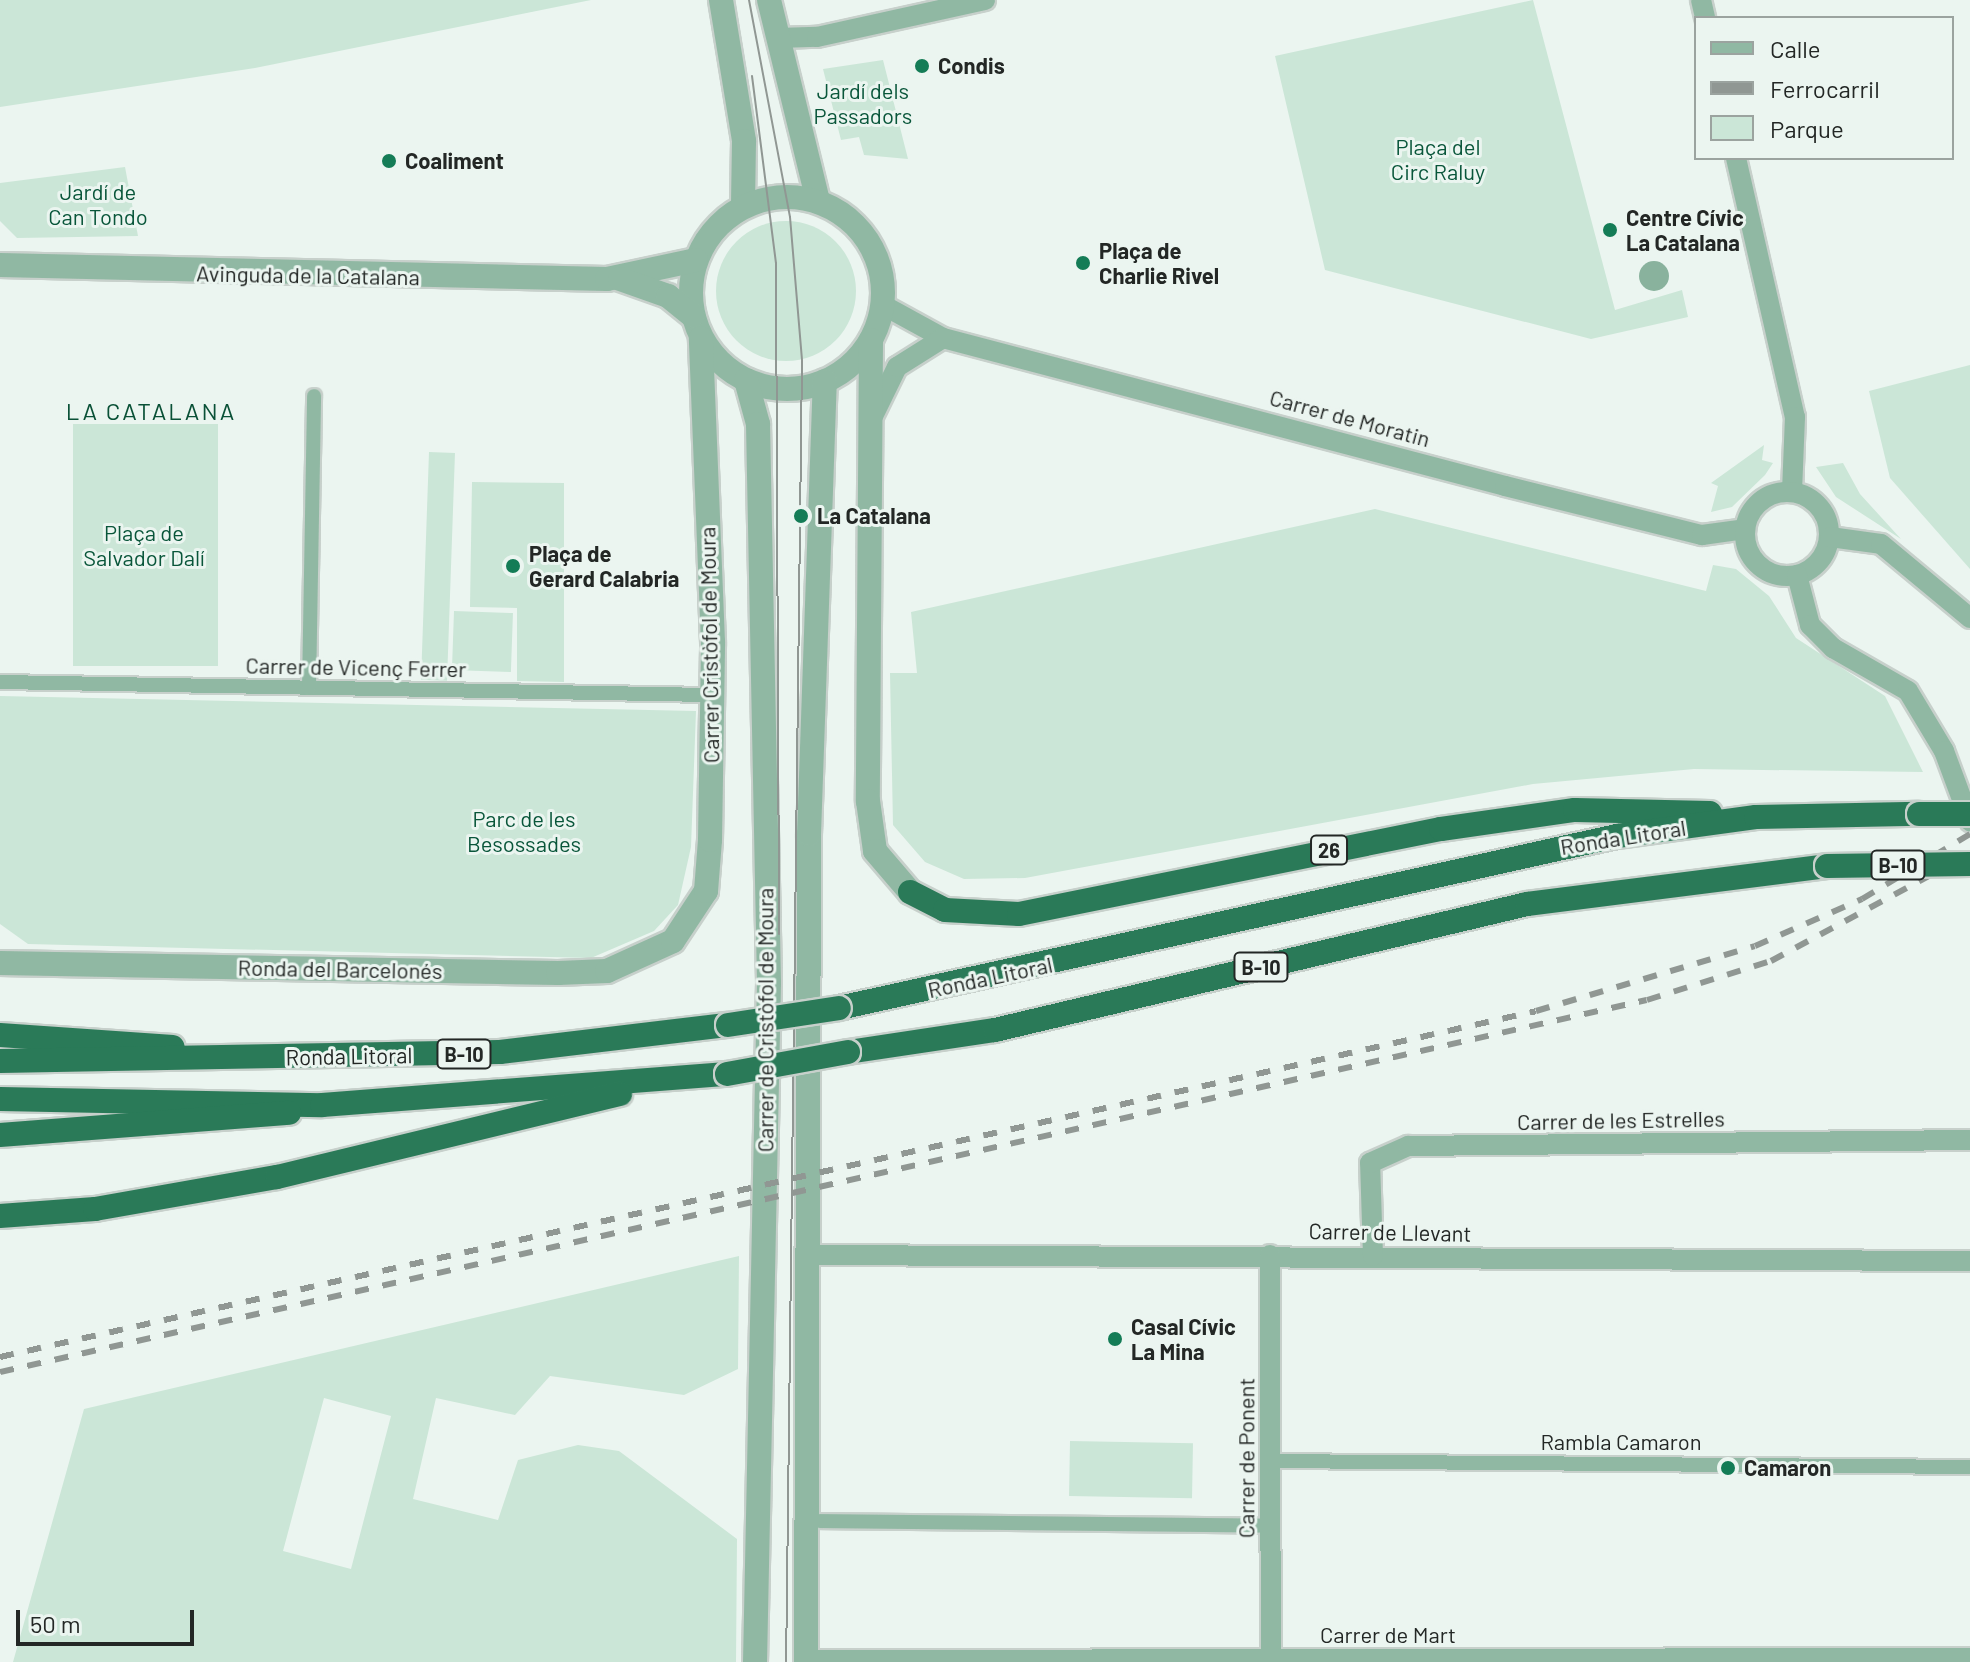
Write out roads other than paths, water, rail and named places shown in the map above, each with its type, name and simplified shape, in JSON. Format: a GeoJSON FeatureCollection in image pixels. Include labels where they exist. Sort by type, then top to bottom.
{"type":"FeatureCollection","features":[{"type":"Feature","properties":{"kind":"highway","name":"26"},"geometry":{"type":"LineString","coordinates":[[910,892],[945,910],[1019,914],[1331,849],[1575,810],[1756,817]]}},
{"type":"Feature","properties":{"kind":"highway","name":"Ronda Litoral"},"geometry":{"type":"LineString","coordinates":[[6,1061],[500,1052],[728,1025],[839,1008],[1513,855],[1756,817],[1970,814]]}},
{"type":"Feature","properties":{"kind":"highway","name":"Ronda Litoral"},"geometry":{"type":"LineString","coordinates":[[9,1100],[322,1105],[653,1083],[727,1074],[995,1030],[1527,904],[1827,866],[1970,864]]}},
{"type":"Feature","properties":{"kind":"highway"},"geometry":{"type":"LineString","coordinates":[[8,1035],[73,1035],[227,1057]]}},
{"type":"Feature","properties":{"kind":"highway"},"geometry":{"type":"LineString","coordinates":[[0,1216],[95,1209],[277,1177],[575,1109],[653,1083]]}},
{"type":"Feature","properties":{"kind":"highway"},"geometry":{"type":"LineString","coordinates":[[8,1135],[253,1121],[322,1105]]}},
{"type":"Feature","properties":{"kind":"street"},"geometry":{"type":"LineString","coordinates":[[721,0],[744,141],[743,207]]}},
{"type":"Feature","properties":{"kind":"street"},"geometry":{"type":"LineString","coordinates":[[769,0],[818,201]]}},
{"type":"Feature","properties":{"kind":"street"},"geometry":{"type":"LineString","coordinates":[[779,38],[817,37],[985,0]]}},
{"type":"Feature","properties":{"kind":"street"},"geometry":{"type":"LineString","coordinates":[[1736,160],[1795,417],[1792,491]]}},
{"type":"Feature","properties":{"kind":"street"},"geometry":{"type":"LineString","coordinates":[[871,340],[825,381],[776,388],[746,380],[697,327],[696,260],[720,223],[743,207],[787,196],[818,201],[861,231],[875,253],[883,305],[871,340],[868,801],[875,851],[910,892]]}},
{"type":"Feature","properties":{"kind":"street","name":"Avinguda de la Catalana"},"geometry":{"type":"LineString","coordinates":[[0,265],[617,278],[696,260]]}},
{"type":"Feature","properties":{"kind":"street","name":"Avinguda de la Catalana"},"geometry":{"type":"LineString","coordinates":[[617,278],[668,296],[697,327]]}},
{"type":"Feature","properties":{"kind":"street","name":"Carrer de Moratin"},"geometry":{"type":"LineString","coordinates":[[883,305],[943,338],[1675,529],[1720,536],[1745,529]]}},
{"type":"Feature","properties":{"kind":"street","name":"Carrer Cristòfol de Moura"},"geometry":{"type":"LineString","coordinates":[[673,941],[706,891],[712,695],[697,327]]}},
{"type":"Feature","properties":{"kind":"street"},"geometry":{"type":"LineString","coordinates":[[870,424],[897,367],[943,338]]}},
{"type":"Feature","properties":{"kind":"street","name":"Carrer de Cristòfol de Moura"},"geometry":{"type":"LineString","coordinates":[[746,380],[758,424],[769,983],[755,1662]]}},
{"type":"Feature","properties":{"kind":"street","name":"Carrer de Cristòfol de Moura"},"geometry":{"type":"LineString","coordinates":[[806,1661],[810,1255],[809,834],[825,381]]}},
{"type":"Feature","properties":{"kind":"street"},"geometry":{"type":"LineString","coordinates":[[309,688],[314,396]]}},
{"type":"Feature","properties":{"kind":"street"},"geometry":{"type":"LineString","coordinates":[[1792,491],[1824,512],[1830,537],[1819,561],[1797,575],[1759,565],[1745,529],[1766,497],[1792,491]]}},
{"type":"Feature","properties":{"kind":"street"},"geometry":{"type":"LineString","coordinates":[[1830,537],[1881,544],[1970,618]]}},
{"type":"Feature","properties":{"kind":"street"},"geometry":{"type":"LineString","coordinates":[[1797,575],[1810,625],[1833,648],[1908,691],[1944,751],[1970,821]]}},
{"type":"Feature","properties":{"kind":"street","name":"Carrer de Vicenç Ferrer"},"geometry":{"type":"LineString","coordinates":[[0,682],[712,695]]}},
{"type":"Feature","properties":{"kind":"street","name":"Ronda del Barcelonés"},"geometry":{"type":"LineString","coordinates":[[0,963],[558,973],[607,971],[673,941]]}},
{"type":"Feature","properties":{"kind":"street","name":"Carrer de les Estrelles"},"geometry":{"type":"LineString","coordinates":[[1373,1256],[1370,1163],[1408,1146],[1970,1140]]}},
{"type":"Feature","properties":{"kind":"street","name":"Carrer de Llevant"},"geometry":{"type":"LineString","coordinates":[[810,1255],[1970,1261]]}},
{"type":"Feature","properties":{"kind":"street","name":"Carrer de Ponent"},"geometry":{"type":"LineString","coordinates":[[1270,1255],[1271,1660]]}},
{"type":"Feature","properties":{"kind":"street","name":"Rambla Camaron"},"geometry":{"type":"LineString","coordinates":[[1271,1461],[1970,1467]]}},
{"type":"Feature","properties":{"kind":"street"},"geometry":{"type":"LineString","coordinates":[[820,1521],[1271,1526]]}},
{"type":"Feature","properties":{"kind":"street","name":"Carrer de Mart"},"geometry":{"type":"LineString","coordinates":[[806,1661],[1970,1658]]}},
{"type":"Feature","properties":{"kind":"tram line"},"geometry":{"type":"LineString","coordinates":[[749,0],[790,217],[802,361],[786,1662]]}},
{"type":"Feature","properties":{"kind":"tram line"},"geometry":{"type":"LineString","coordinates":[[752,76],[776,263],[779,934]]}},
{"type":"Feature","properties":{"kind":"railway"},"geometry":{"type":"LineString","coordinates":[[0,1357],[1536,1011],[1755,946],[1862,899],[1970,834]]}},
{"type":"Feature","properties":{"kind":"railway"},"geometry":{"type":"LineString","coordinates":[[0,1372],[1647,1000],[1771,961],[1970,854]]}},
{"type":"Feature","properties":{"kind":"place","name":"Condis"},"geometry":{"type":"Point","coordinates":[922,66]}},
{"type":"Feature","properties":{"kind":"place","name":"Coaliment"},"geometry":{"type":"Point","coordinates":[389,161]}},
{"type":"Feature","properties":{"kind":"place","name":"Centre Cívic La Catalana"},"geometry":{"type":"Point","coordinates":[1610,230]}},
{"type":"Feature","properties":{"kind":"place","name":"Plaça de Charlie Rivel"},"geometry":{"type":"Point","coordinates":[1083,263]}},
{"type":"Feature","properties":{"kind":"place","name":"La Catalana"},"geometry":{"type":"Point","coordinates":[801,516]}},
{"type":"Feature","properties":{"kind":"place","name":"Plaça de Gerard Calabria"},"geometry":{"type":"Point","coordinates":[513,566]}},
{"type":"Feature","properties":{"kind":"place","name":"Casal Cívic La Mina"},"geometry":{"type":"Point","coordinates":[1115,1339]}},
{"type":"Feature","properties":{"kind":"place","name":"Camaron"},"geometry":{"type":"Point","coordinates":[1728,1468]}},
{"type":"Feature","properties":{"kind":"district","name":"LA CATALANA"},"geometry":{"type":"Point","coordinates":[151,411]}},
{"type":"Feature","properties":{"kind":"park label","name":"Jardí dels Passadors"},"geometry":{"type":"Point","coordinates":[863,102]}},
{"type":"Feature","properties":{"kind":"park label","name":"Plaça del Circ Raluy"},"geometry":{"type":"Point","coordinates":[1438,158]}},
{"type":"Feature","properties":{"kind":"park label","name":"Jardí de Can Tondo"},"geometry":{"type":"Point","coordinates":[98,204]}},
{"type":"Feature","properties":{"kind":"park label","name":"Plaça de Salvador Dalí"},"geometry":{"type":"Point","coordinates":[144,544]}},
{"type":"Feature","properties":{"kind":"park label","name":"Parc de les Besossades"},"geometry":{"type":"Point","coordinates":[524,830]}}]}
